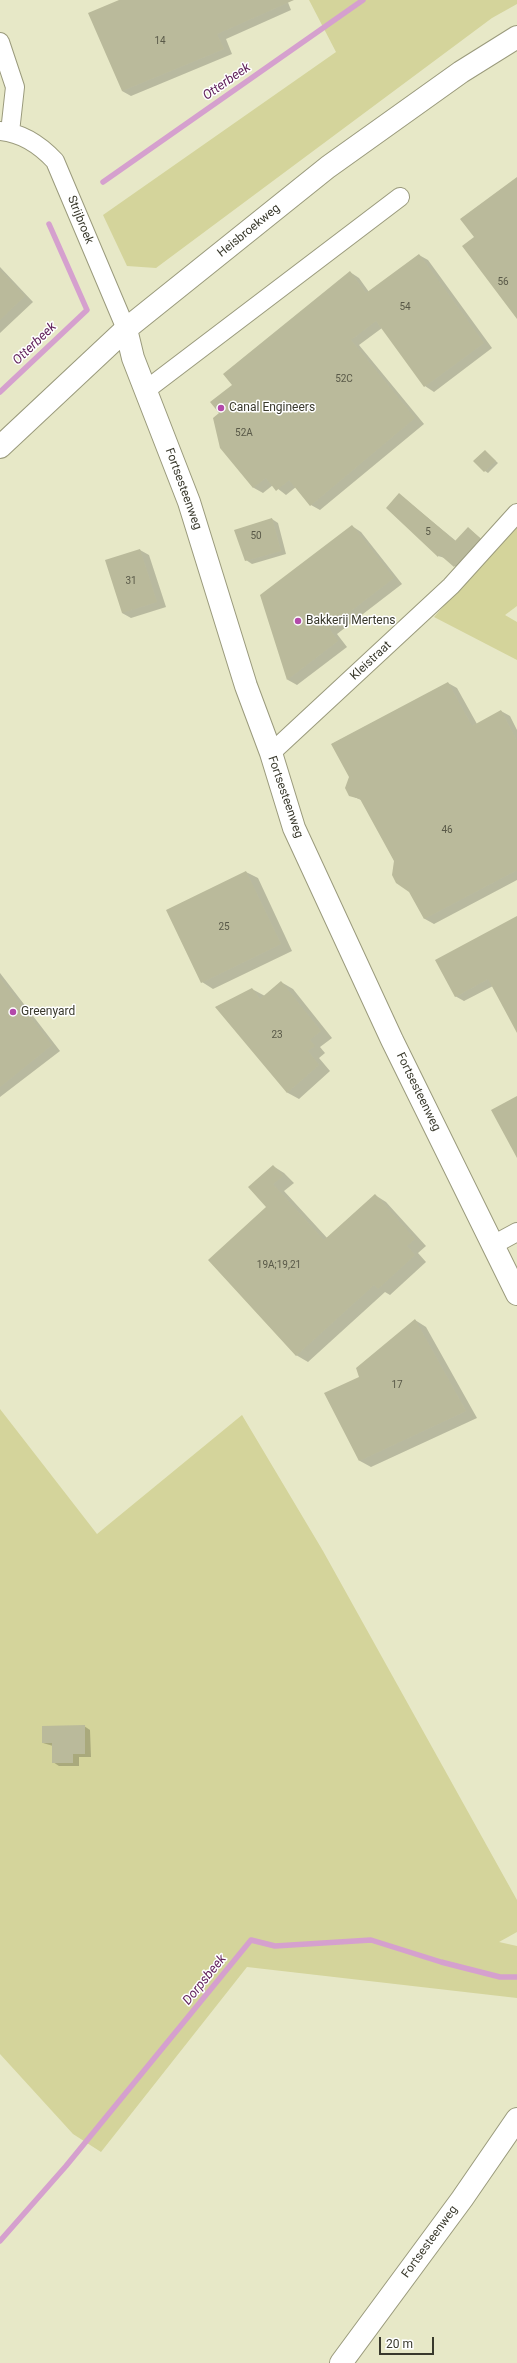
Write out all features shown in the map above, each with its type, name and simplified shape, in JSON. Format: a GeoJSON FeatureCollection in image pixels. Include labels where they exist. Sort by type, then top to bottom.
{"type":"FeatureCollection","features":[{"type":"Feature","properties":{"kind":"street","name":"Heisbroekweg"},"geometry":{"type":"LineString","coordinates":[[0,447],[126,329],[328,167],[461,72],[517,37]]}},
{"type":"Feature","properties":{"kind":"street","name":"Strijbroek"},"geometry":{"type":"LineString","coordinates":[[0,42],[16,87],[5,131],[32,142],[55,161],[126,329]]}},
{"type":"Feature","properties":{"kind":"street"},"geometry":{"type":"LineString","coordinates":[[146,390],[400,197]]}},
{"type":"Feature","properties":{"kind":"street","name":"Fortsesteenweg"},"geometry":{"type":"LineString","coordinates":[[126,329],[133,358],[189,502],[246,686],[294,828],[392,1040],[517,1294]]}},
{"type":"Feature","properties":{"kind":"street","name":"Kleistraat"},"geometry":{"type":"LineString","coordinates":[[270,754],[451,586],[517,513]]}},
{"type":"Feature","properties":{"kind":"street"},"geometry":{"type":"LineString","coordinates":[[493,1245],[517,1232]]}},
{"type":"Feature","properties":{"kind":"street","name":"Fortsesteenweg"},"geometry":{"type":"LineString","coordinates":[[340,2363],[457,2205],[517,2119]]}},
{"type":"Feature","properties":{"kind":"green space"},"geometry":{"type":"Polygon","coordinates":[[[309,0],[517,0],[517,4],[492,18],[156,268],[127,266],[103,215],[336,52],[309,0]]]}},
{"type":"Feature","properties":{"kind":"green space"},"geometry":{"type":"Polygon","coordinates":[[[517,523],[517,606],[505,615],[517,622],[517,660],[434,617],[517,523]]]}},
{"type":"Feature","properties":{"kind":"green space"},"geometry":{"type":"Polygon","coordinates":[[[0,1409],[97,1534],[242,1415],[323,1551],[517,1900],[517,1932],[499,1942],[517,1946],[517,1998],[247,1967],[101,2152],[73,2134],[0,2054],[0,1409]]]}},
{"type":"Feature","properties":{"kind":"building"},"geometry":{"type":"Polygon","coordinates":[[[119,0],[294,0],[217,34],[224,49],[122,91],[88,13],[119,0]]]}},
{"type":"Feature","properties":{"kind":"building"},"geometry":{"type":"Polygon","coordinates":[[[517,177],[517,319],[462,246],[474,237],[460,219],[517,177]]]}},
{"type":"Feature","properties":{"kind":"building"},"geometry":{"type":"Polygon","coordinates":[[[419,254],[484,343],[424,387],[376,321],[351,340],[415,418],[310,506],[289,480],[276,491],[266,478],[253,488],[220,448],[213,418],[219,413],[210,402],[232,385],[223,374],[350,271],[366,293],[419,254]]]}},
{"type":"Feature","properties":{"kind":"building"},"geometry":{"type":"Polygon","coordinates":[[[0,270],[25,296],[0,320],[0,270]]]}},
{"type":"Feature","properties":{"kind":"building"},"geometry":{"type":"Polygon","coordinates":[[[485,450],[496,461],[484,472],[473,461],[485,450]]]}},
{"type":"Feature","properties":{"kind":"building"},"geometry":{"type":"Polygon","coordinates":[[[399,493],[455,541],[468,527],[480,538],[454,567],[439,554],[438,557],[386,508],[399,493]]]}},
{"type":"Feature","properties":{"kind":"building"},"geometry":{"type":"Polygon","coordinates":[[[272,518],[281,551],[245,561],[234,530],[272,518]]]}},
{"type":"Feature","properties":{"kind":"building"},"geometry":{"type":"Polygon","coordinates":[[[352,525],[394,578],[329,628],[338,641],[287,680],[260,595],[352,525]]]}},
{"type":"Feature","properties":{"kind":"building"},"geometry":{"type":"Polygon","coordinates":[[[140,549],[157,602],[122,613],[105,560],[140,549]]]}},
{"type":"Feature","properties":{"kind":"building"},"geometry":{"type":"Polygon","coordinates":[[[448,682],[472,726],[501,710],[517,741],[517,870],[424,919],[409,892],[396,883],[392,875],[394,861],[360,799],[349,796],[345,788],[349,777],[331,744],[448,682]]]}},
{"type":"Feature","properties":{"kind":"building"},"geometry":{"type":"Polygon","coordinates":[[[246,871],[281,944],[201,983],[166,910],[246,871]]]}},
{"type":"Feature","properties":{"kind":"building"},"geometry":{"type":"Polygon","coordinates":[[[517,916],[517,1033],[488,979],[455,997],[435,960],[517,916]]]}},
{"type":"Feature","properties":{"kind":"building","name":"Greenyard"},"geometry":{"type":"Polygon","coordinates":[[[0,978],[52,1045],[0,1087],[0,978]]]}},
{"type":"Feature","properties":{"kind":"building"},"geometry":{"type":"Polygon","coordinates":[[[281,981],[321,1031],[310,1040],[315,1046],[308,1051],[319,1065],[287,1093],[215,1007],[252,988],[260,999],[281,981]]]}},
{"type":"Feature","properties":{"kind":"building"},"geometry":{"type":"Polygon","coordinates":[[[517,1096],[517,1158],[491,1110],[517,1096]]]}},
{"type":"Feature","properties":{"kind":"building"},"geometry":{"type":"Polygon","coordinates":[[[273,1165],[283,1176],[273,1184],[324,1240],[375,1194],[415,1239],[407,1246],[415,1255],[378,1289],[374,1285],[296,1356],[208,1260],[266,1207],[248,1187],[273,1165]]]}},
{"type":"Feature","properties":{"kind":"building"},"geometry":{"type":"Polygon","coordinates":[[[415,1319],[466,1411],[359,1461],[324,1393],[359,1377],[356,1368],[415,1319]]]}},
{"type":"Feature","properties":{"kind":"building"},"geometry":{"type":"Polygon","coordinates":[[[85,1725],[85,1754],[73,1754],[73,1763],[52,1763],[52,1743],[42,1743],[42,1726],[85,1725]]]}},
{"type":"Feature","properties":{"kind":"waterway","name":"Otterbeek"},"geometry":{"type":"LineString","coordinates":[[103,182],[363,0]]}},
{"type":"Feature","properties":{"kind":"waterway","name":"Otterbeek"},"geometry":{"type":"LineString","coordinates":[[0,392],[87,310],[49,224]]}},
{"type":"Feature","properties":{"kind":"waterway","name":"Dorpsbeek"},"geometry":{"type":"LineString","coordinates":[[0,2241],[66,2166],[251,1940],[275,1946],[371,1940],[441,1962],[500,1977],[517,1977]]}},
{"type":"Feature","properties":{"kind":"place","name":"Canal Engineers"},"geometry":{"type":"Point","coordinates":[221,408]}},
{"type":"Feature","properties":{"kind":"place","name":"Bakkerij Mertens"},"geometry":{"type":"Point","coordinates":[298,621]}},
{"type":"Feature","properties":{"kind":"place","name":"Greenyard"},"geometry":{"type":"Point","coordinates":[13,1012]}}]}
